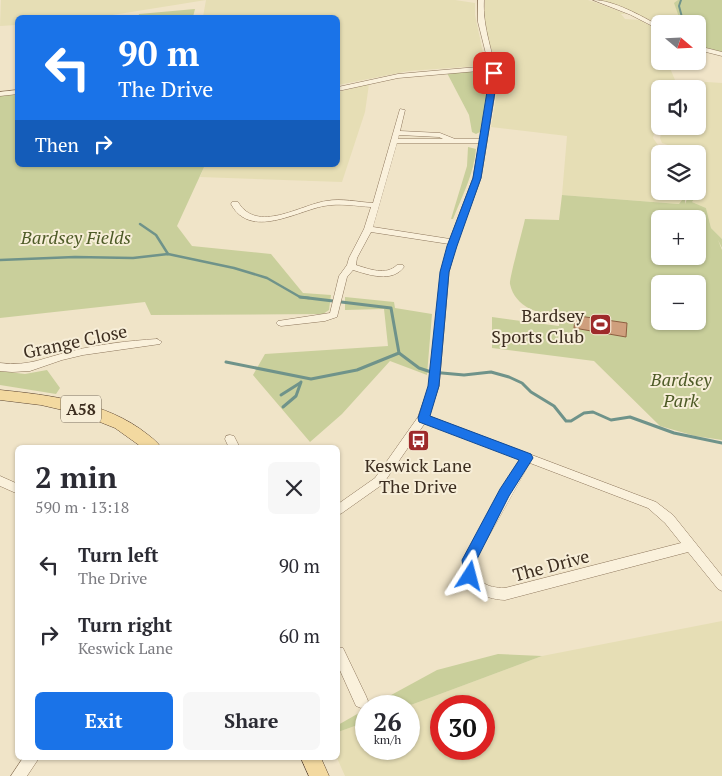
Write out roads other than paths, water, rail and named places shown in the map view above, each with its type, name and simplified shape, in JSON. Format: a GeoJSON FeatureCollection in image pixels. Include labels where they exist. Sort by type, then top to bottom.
{"type":"FeatureCollection","features":[{"type":"Feature","properties":{"kind":"main road","name":"A58"},"geometry":{"type":"LineString","coordinates":[[0,395],[39,399],[98,415],[121,425],[150,445]]}},
{"type":"Feature","properties":{"kind":"main road"},"geometry":{"type":"LineString","coordinates":[[312,760],[319,776]]}},
{"type":"Feature","properties":{"kind":"street"},"geometry":{"type":"LineString","coordinates":[[340,509],[379,481],[424,418],[430,403],[435,373],[443,285],[453,242],[477,178],[494,80],[493,68],[483,39],[480,21],[481,0]]}},
{"type":"Feature","properties":{"kind":"street"},"geometry":{"type":"LineString","coordinates":[[596,0],[633,14],[651,23]]}},
{"type":"Feature","properties":{"kind":"street"},"geometry":{"type":"LineString","coordinates":[[706,50],[722,54]]}},
{"type":"Feature","properties":{"kind":"street"},"geometry":{"type":"LineString","coordinates":[[340,89],[398,76],[493,68]]}},
{"type":"Feature","properties":{"kind":"street"},"geometry":{"type":"LineString","coordinates":[[0,94],[15,92]]}},
{"type":"Feature","properties":{"kind":"street"},"geometry":{"type":"LineString","coordinates":[[281,323],[334,315],[343,276],[351,266],[353,258],[368,229],[376,205],[402,110]]}},
{"type":"Feature","properties":{"kind":"street"},"geometry":{"type":"LineString","coordinates":[[395,137],[440,142],[452,140],[482,141]]}},
{"type":"Feature","properties":{"kind":"street"},"geometry":{"type":"LineString","coordinates":[[235,204],[236,211],[241,214],[261,218],[288,216],[331,202],[376,205]]}},
{"type":"Feature","properties":{"kind":"street"},"geometry":{"type":"LineString","coordinates":[[368,229],[453,242]]}},
{"type":"Feature","properties":{"kind":"street"},"geometry":{"type":"LineString","coordinates":[[351,266],[369,272],[390,274],[397,271],[400,267]]}},
{"type":"Feature","properties":{"kind":"street","name":"Grange Close"},"geometry":{"type":"LineString","coordinates":[[0,367],[24,370],[68,354],[111,346],[157,342]]}},
{"type":"Feature","properties":{"kind":"street"},"geometry":{"type":"LineString","coordinates":[[424,418],[652,505],[669,519],[722,585]]}},
{"type":"Feature","properties":{"kind":"street","name":"The Drive"},"geometry":{"type":"LineString","coordinates":[[527,458],[505,493],[469,560],[470,576],[480,589],[488,593],[505,594],[690,546]]}},
{"type":"Feature","properties":{"kind":"street"},"geometry":{"type":"LineString","coordinates":[[0,481],[15,488]]}},
{"type":"Feature","properties":{"kind":"street"},"geometry":{"type":"LineString","coordinates":[[340,661],[357,695]]}},
{"type":"Feature","properties":{"kind":"street"},"geometry":{"type":"LineString","coordinates":[[18,776],[30,760]]}},
{"type":"Feature","properties":{"kind":"waterway"},"geometry":{"type":"LineString","coordinates":[[681,0],[679,6],[681,15]]}},
{"type":"Feature","properties":{"kind":"waterway"},"geometry":{"type":"LineString","coordinates":[[140,224],[156,235],[168,254]]}},
{"type":"Feature","properties":{"kind":"waterway"},"geometry":{"type":"LineString","coordinates":[[0,260],[75,257],[133,258],[168,254]]}},
{"type":"Feature","properties":{"kind":"waterway"},"geometry":{"type":"LineString","coordinates":[[168,254],[234,268],[267,278],[300,297]]}},
{"type":"Feature","properties":{"kind":"waterway"},"geometry":{"type":"LineString","coordinates":[[300,297],[309,298]]}},
{"type":"Feature","properties":{"kind":"waterway"},"geometry":{"type":"LineString","coordinates":[[300,297],[391,308],[399,353]]}},
{"type":"Feature","properties":{"kind":"waterway"},"geometry":{"type":"LineString","coordinates":[[226,362],[311,379],[357,370],[399,353]]}},
{"type":"Feature","properties":{"kind":"waterway"},"geometry":{"type":"LineString","coordinates":[[399,353],[419,368],[431,372],[464,375],[491,372],[509,377],[522,383],[531,392],[554,406],[566,421],[571,421],[584,413],[593,412],[611,420],[630,417],[674,433],[722,443]]}},
{"type":"Feature","properties":{"kind":"waterway"},"geometry":{"type":"LineString","coordinates":[[283,407],[296,396],[301,382]]}},
{"type":"Feature","properties":{"kind":"waterway"},"geometry":{"type":"LineString","coordinates":[[281,395],[300,383]]}},
{"type":"Feature","properties":{"kind":"place","name":"Bardsey Sports Club"},"geometry":{"type":"Point","coordinates":[600,325]}},
{"type":"Feature","properties":{"kind":"place","name":"Keswick Lane The Drive"},"geometry":{"type":"Point","coordinates":[418,440]}},
{"type":"Feature","properties":{"kind":"park label","name":"Bardsey Fields"},"geometry":{"type":"Point","coordinates":[76,237]}},
{"type":"Feature","properties":{"kind":"park label","name":"Bardsey Park"},"geometry":{"type":"Point","coordinates":[681,389]}}]}
